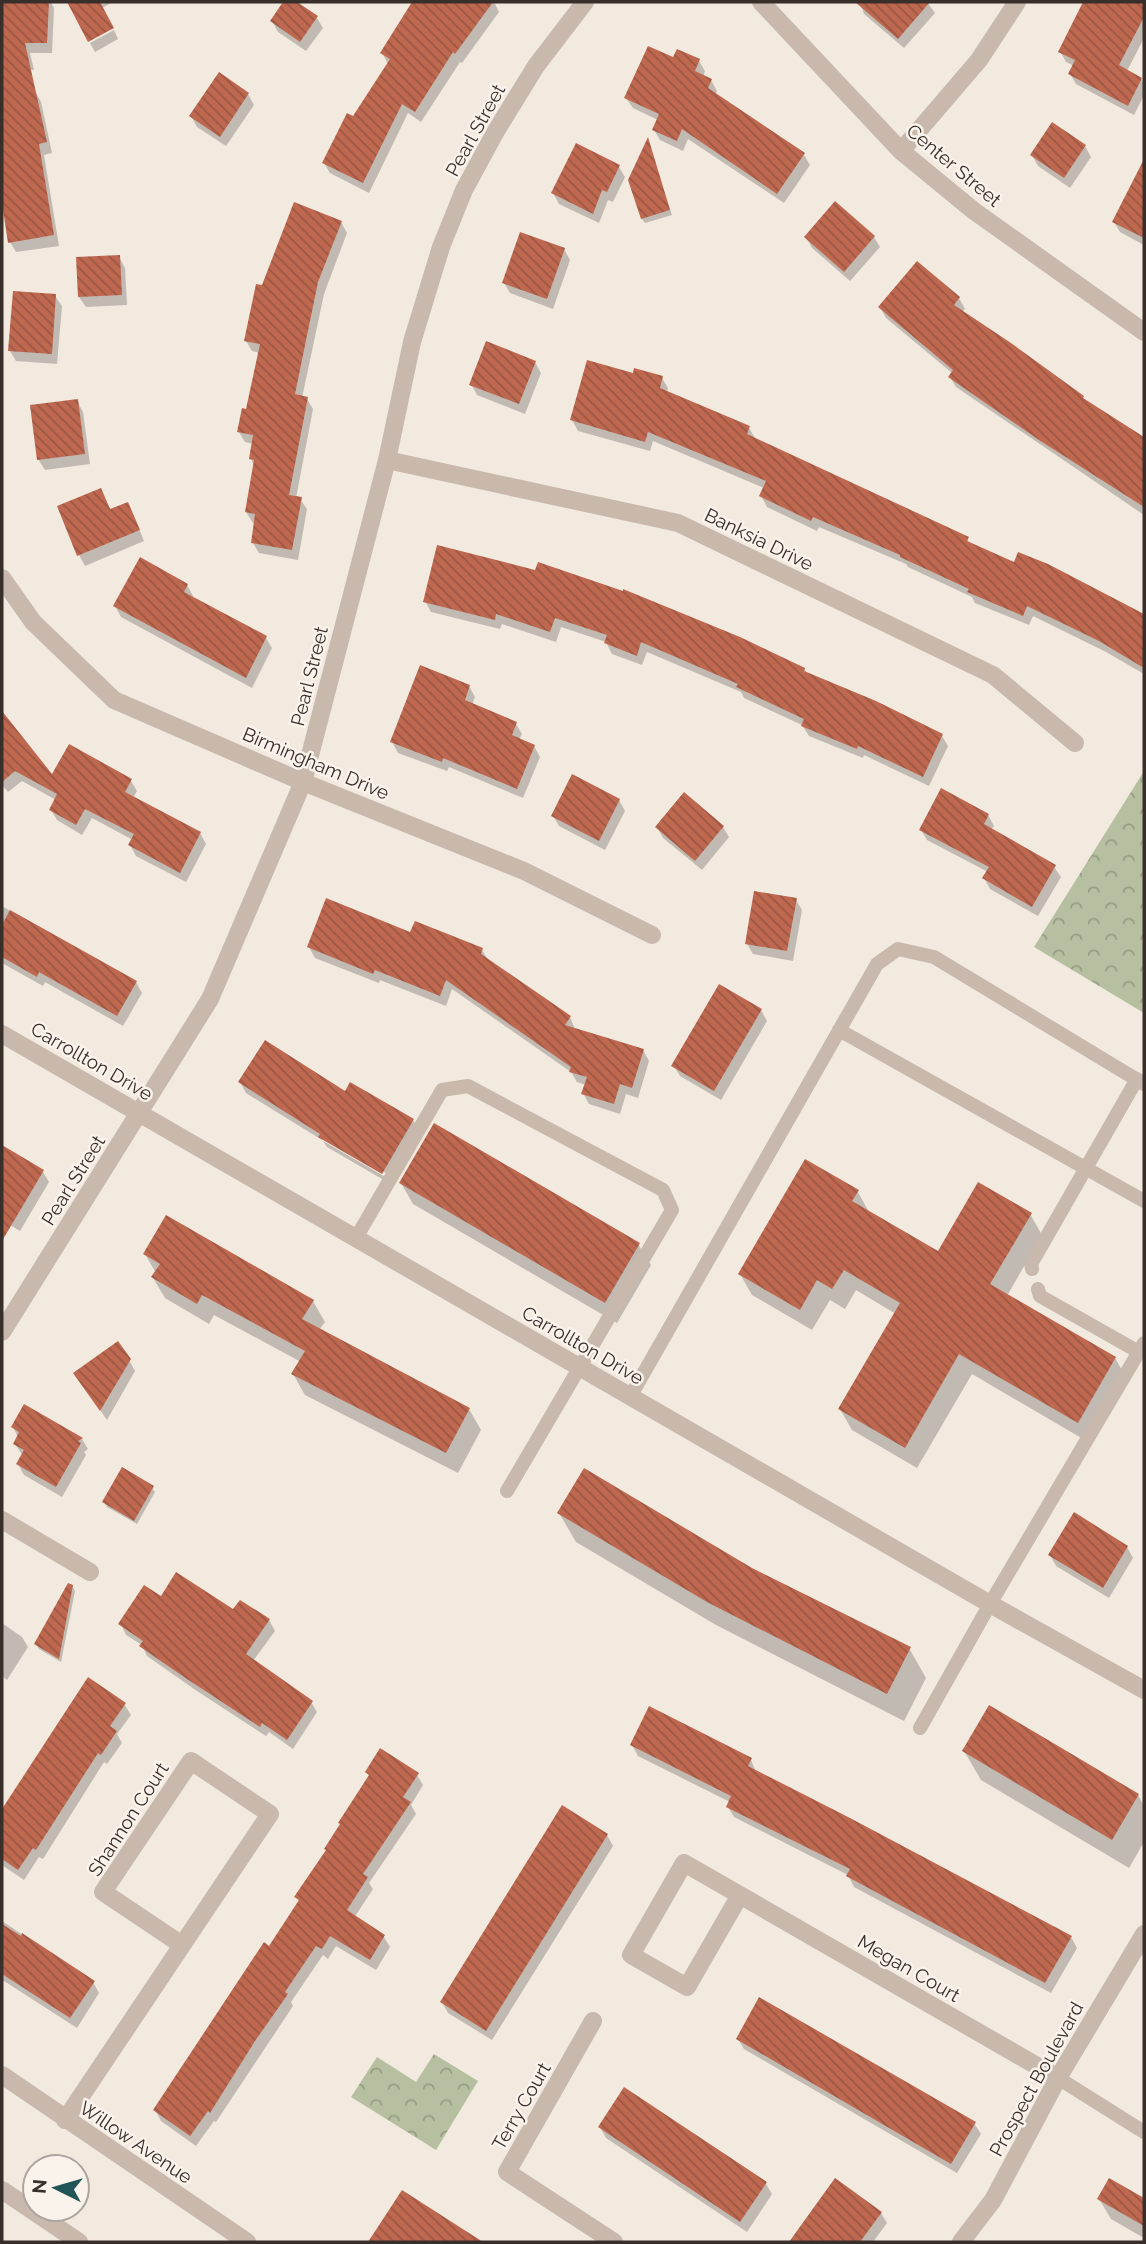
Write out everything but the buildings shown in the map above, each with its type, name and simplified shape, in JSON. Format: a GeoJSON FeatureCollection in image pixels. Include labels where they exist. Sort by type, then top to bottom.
{"type":"FeatureCollection","features":[{"type":"Feature","properties":{"kind":"street","name":"Pearl Street"},"geometry":{"type":"LineString","coordinates":[[2,1332],[210,999],[303,782],[387,460],[412,342],[442,247],[464,190],[496,131],[536,66],[585,2]]}},
{"type":"Feature","properties":{"kind":"street","name":"Center Street"},"geometry":{"type":"LineString","coordinates":[[761,2],[901,151],[974,211],[1144,332]]}},
{"type":"Feature","properties":{"kind":"street"},"geometry":{"type":"LineString","coordinates":[[901,151],[979,60],[1017,2]]}},
{"type":"Feature","properties":{"kind":"street","name":"Banksia Drive"},"geometry":{"type":"LineString","coordinates":[[387,460],[678,523],[993,675],[1075,743]]}},
{"type":"Feature","properties":{"kind":"street","name":"Birmingham Drive"},"geometry":{"type":"LineString","coordinates":[[2,578],[33,622],[114,700],[303,782],[524,871],[652,935]]}},
{"type":"Feature","properties":{"kind":"street","name":"Carrollton Drive"},"geometry":{"type":"LineString","coordinates":[[2,1034],[578,1368],[1144,1690]]}},
{"type":"Feature","properties":{"kind":"street"},"geometry":{"type":"LineString","coordinates":[[2,1521],[90,1572]]}},
{"type":"Feature","properties":{"kind":"street","name":"Shannon Court"},"geometry":{"type":"LineString","coordinates":[[65,2120],[270,1814],[191,1761],[103,1892],[182,1945]]}},
{"type":"Feature","properties":{"kind":"street","name":"Megan Court"},"geometry":{"type":"LineString","coordinates":[[740,1895],[687,1987],[631,1955],[684,1863],[740,1895],[1058,2078]]}},
{"type":"Feature","properties":{"kind":"street","name":"Prospect Boulevard"},"geometry":{"type":"LineString","coordinates":[[961,2242],[993,2200],[1058,2078],[1144,1934]]}},
{"type":"Feature","properties":{"kind":"street","name":"Terry Court"},"geometry":{"type":"LineString","coordinates":[[593,2021],[507,2172],[614,2242]]}},
{"type":"Feature","properties":{"kind":"street","name":"Willow Avenue"},"geometry":{"type":"LineString","coordinates":[[2,2075],[247,2242]]}},
{"type":"Feature","properties":{"kind":"street"},"geometry":{"type":"LineString","coordinates":[[2,2190],[79,2242]]}},
{"type":"Feature","properties":{"kind":"lane"},"geometry":{"type":"LineString","coordinates":[[630,1397],[877,964],[898,949],[934,957],[1141,1082],[1031,1264],[1032,1269]]}},
{"type":"Feature","properties":{"kind":"lane"},"geometry":{"type":"LineString","coordinates":[[839,1030],[1144,1201]]}},
{"type":"Feature","properties":{"kind":"lane"},"geometry":{"type":"LineString","coordinates":[[356,1238],[442,1090],[468,1086],[663,1190],[672,1210],[507,1491]]}},
{"type":"Feature","properties":{"kind":"lane"},"geometry":{"type":"LineString","coordinates":[[920,1728],[990,1604],[1142,1348],[1040,1296],[1038,1289]]}},
{"type":"Feature","properties":{"kind":"lane"},"geometry":{"type":"LineString","coordinates":[[1058,2078],[1144,2132]]}},
{"type":"Feature","properties":{"kind":"green space"},"geometry":{"type":"Polygon","coordinates":[[[1144,771],[1144,1013],[1034,947],[1144,771]]]}},
{"type":"Feature","properties":{"kind":"green space"},"geometry":{"type":"Polygon","coordinates":[[[434,2054],[478,2081],[436,2150],[351,2097],[377,2057],[416,2082],[434,2054]]]}}]}
